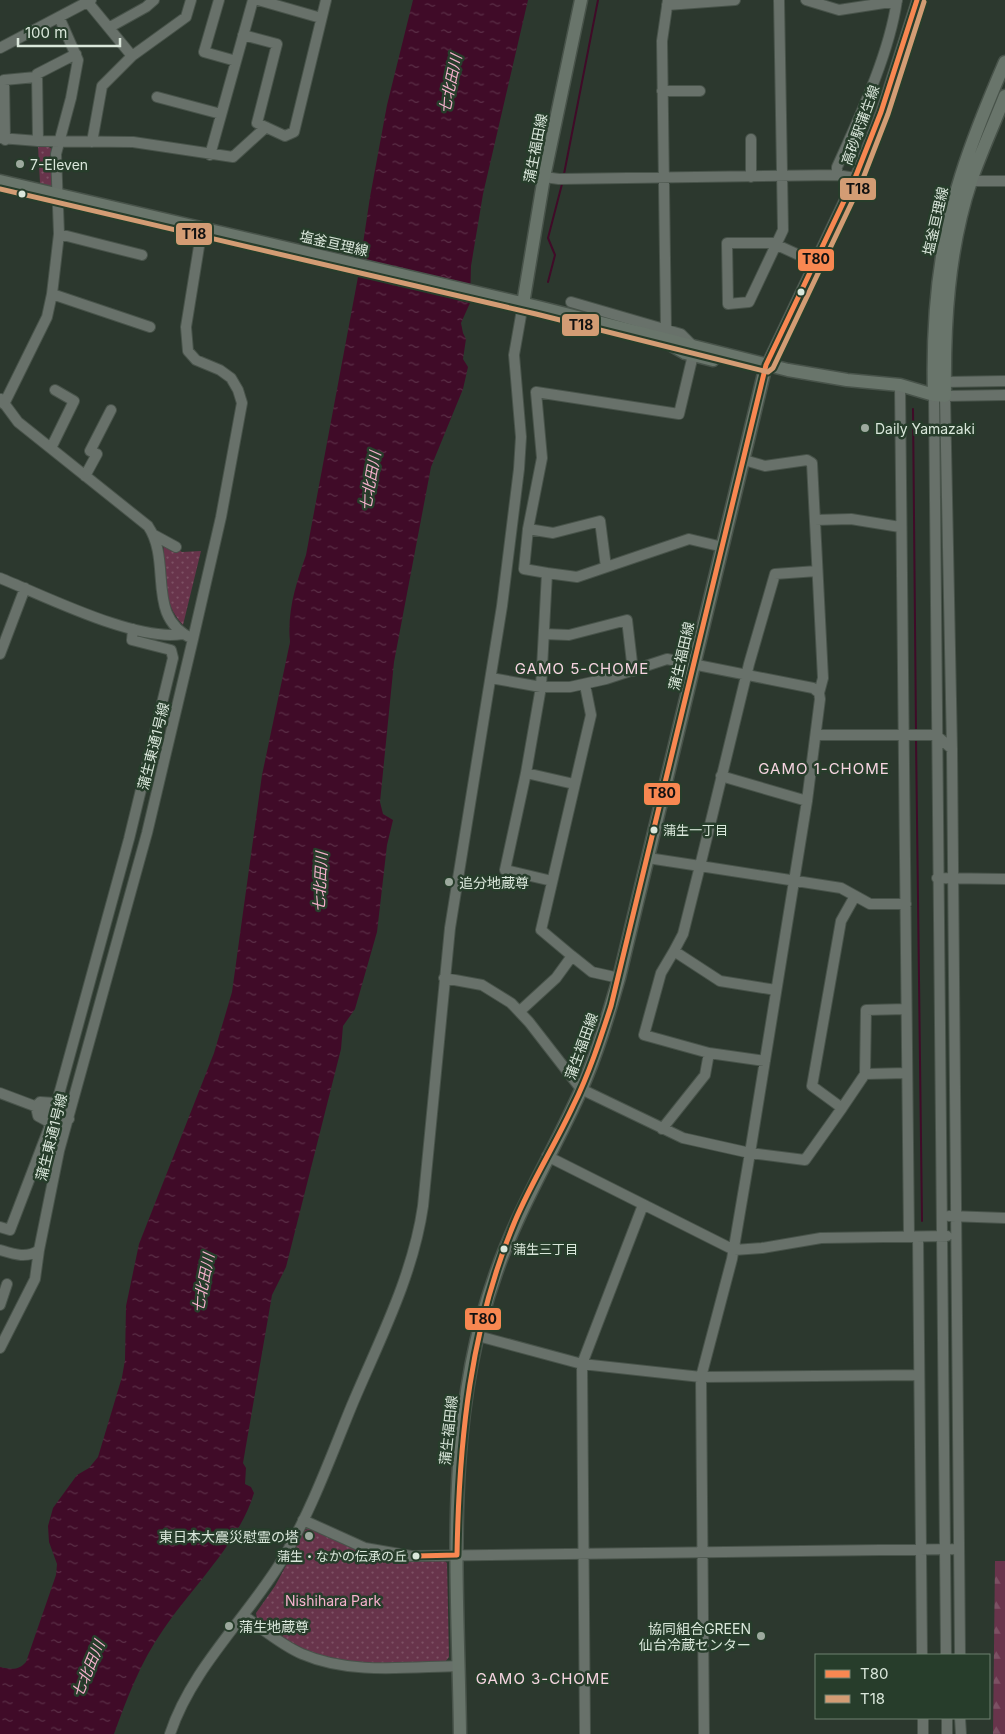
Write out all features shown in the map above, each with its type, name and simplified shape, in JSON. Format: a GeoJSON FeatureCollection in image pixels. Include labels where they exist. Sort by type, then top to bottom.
{"type":"FeatureCollection","features":[{"type":"Feature","properties":{"kind":"main road","name":"蒲生福田線"},"geometry":{"type":"LineString","coordinates":[[519,302],[581,0]]}},
{"type":"Feature","properties":{"kind":"main road","name":"塩釜亘理線"},"geometry":{"type":"LineString","coordinates":[[693,350],[847,380],[919,387],[939,396],[935,300],[950,216],[961,176],[1005,62]]}},
{"type":"Feature","properties":{"kind":"main road","name":"塩釜亘理線"},"geometry":{"type":"LineString","coordinates":[[939,382],[949,285],[961,219],[971,181],[1005,96]]}},
{"type":"Feature","properties":{"kind":"main road","name":"塩釜亘理線"},"geometry":{"type":"LineString","coordinates":[[0,181],[663,335],[693,351],[706,355],[710,359],[749,368],[766,365]]}},
{"type":"Feature","properties":{"kind":"main road","name":"蒲生福田線"},"geometry":{"type":"LineString","coordinates":[[460,1734],[457,1555],[459,1453],[463,1414],[478,1336],[494,1278],[515,1221],[581,1089],[604,1029],[620,978],[766,365]]}},
{"type":"Feature","properties":{"kind":"main road"},"geometry":{"type":"LineString","coordinates":[[919,387],[939,382]]}},
{"type":"Feature","properties":{"kind":"street"},"geometry":{"type":"LineString","coordinates":[[110,27],[146,7],[154,0]]}},
{"type":"Feature","properties":{"kind":"street"},"geometry":{"type":"LineString","coordinates":[[92,142],[102,86],[132,56],[186,17],[191,0]]}},
{"type":"Feature","properties":{"kind":"street"},"geometry":{"type":"LineString","coordinates":[[219,0],[204,52],[236,61]]}},
{"type":"Feature","properties":{"kind":"street"},"geometry":{"type":"LineString","coordinates":[[210,154],[253,0]]}},
{"type":"Feature","properties":{"kind":"street"},"geometry":{"type":"LineString","coordinates":[[258,0],[321,18]]}},
{"type":"Feature","properties":{"kind":"street"},"geometry":{"type":"LineString","coordinates":[[243,35],[277,44],[257,123],[285,136],[294,132],[326,0]]}},
{"type":"Feature","properties":{"kind":"street"},"geometry":{"type":"LineString","coordinates":[[571,302],[663,335],[664,178],[662,40],[667,3],[735,0]]}},
{"type":"Feature","properties":{"kind":"street"},"geometry":{"type":"LineString","coordinates":[[779,0],[783,230],[777,245],[749,302],[728,304],[727,243],[772,243],[777,245],[814,262]]}},
{"type":"Feature","properties":{"kind":"street"},"geometry":{"type":"LineString","coordinates":[[813,1],[839,10],[856,4],[897,0],[867,99],[838,167],[837,175]]}},
{"type":"Feature","properties":{"kind":"street","name":"高砂駅蒲生線"},"geometry":{"type":"LineString","coordinates":[[766,365],[855,178],[881,112],[917,0]]}},
{"type":"Feature","properties":{"kind":"street"},"geometry":{"type":"LineString","coordinates":[[0,48],[88,1],[132,56]]}},
{"type":"Feature","properties":{"kind":"street"},"geometry":{"type":"LineString","coordinates":[[59,17],[78,60],[71,98],[56,154],[59,234],[52,294],[47,317],[2,401],[18,422],[133,513],[154,535],[176,547]]}},
{"type":"Feature","properties":{"kind":"street"},"geometry":{"type":"LineString","coordinates":[[38,141],[37,74],[76,54]]}},
{"type":"Feature","properties":{"kind":"street"},"geometry":{"type":"LineString","coordinates":[[36,77],[4,80],[2,139],[133,142],[233,158],[266,127]]}},
{"type":"Feature","properties":{"kind":"street"},"geometry":{"type":"LineString","coordinates":[[662,91],[700,92]]}},
{"type":"Feature","properties":{"kind":"street"},"geometry":{"type":"LineString","coordinates":[[157,97],[221,114]]}},
{"type":"Feature","properties":{"kind":"street"},"geometry":{"type":"LineString","coordinates":[[751,138],[751,177]]}},
{"type":"Feature","properties":{"kind":"street"},"geometry":{"type":"LineString","coordinates":[[544,177],[563,179],[837,175],[855,178]]}},
{"type":"Feature","properties":{"kind":"street"},"geometry":{"type":"LineString","coordinates":[[971,181],[1005,180]]}},
{"type":"Feature","properties":{"kind":"street","name":"蒲生東通1号線"},"geometry":{"type":"LineString","coordinates":[[0,1348],[36,1279],[39,1250],[60,1152],[147,833],[193,639],[223,508],[242,403],[238,390],[231,378],[220,370],[196,360],[188,351],[186,327],[202,228]]}},
{"type":"Feature","properties":{"kind":"street"},"geometry":{"type":"LineString","coordinates":[[59,234],[142,255]]}},
{"type":"Feature","properties":{"kind":"street"},"geometry":{"type":"LineString","coordinates":[[52,294],[150,327]]}},
{"type":"Feature","properties":{"kind":"street"},"geometry":{"type":"LineString","coordinates":[[170,1734],[194,1683],[244,1616],[284,1557],[303,1520],[370,1362],[415,1247],[423,1206],[444,978],[457,873],[491,678],[521,446],[514,356],[519,302]]}},
{"type":"Feature","properties":{"kind":"street"},"geometry":{"type":"LineString","coordinates":[[693,350],[679,414],[536,392],[542,458],[528,529],[524,569],[577,577],[689,539],[723,546]]}},
{"type":"Feature","properties":{"kind":"street"},"geometry":{"type":"LineString","coordinates":[[939,382],[1005,381]]}},
{"type":"Feature","properties":{"kind":"street"},"geometry":{"type":"LineString","coordinates":[[904,385],[900,527],[906,735],[906,1008],[919,1375],[922,1654]]}},
{"type":"Feature","properties":{"kind":"street"},"geometry":{"type":"LineString","coordinates":[[51,448],[74,401],[55,390]]}},
{"type":"Feature","properties":{"kind":"street"},"geometry":{"type":"LineString","coordinates":[[939,396],[1005,395]]}},
{"type":"Feature","properties":{"kind":"street"},"geometry":{"type":"LineString","coordinates":[[939,396],[936,735],[938,977],[943,1216],[946,1654]]}},
{"type":"Feature","properties":{"kind":"street"},"geometry":{"type":"LineString","coordinates":[[939,396],[952,749],[960,1654]]}},
{"type":"Feature","properties":{"kind":"street"},"geometry":{"type":"LineString","coordinates":[[85,476],[97,454],[90,451],[111,410]]}},
{"type":"Feature","properties":{"kind":"street"},"geometry":{"type":"LineString","coordinates":[[704,1734],[701,1377],[734,1250],[807,801],[816,735],[819,693],[823,678],[810,461],[765,466],[744,460]]}},
{"type":"Feature","properties":{"kind":"street"},"geometry":{"type":"LineString","coordinates":[[815,520],[851,519],[900,527]]}},
{"type":"Feature","properties":{"kind":"street"},"geometry":{"type":"LineString","coordinates":[[528,529],[553,533],[600,521],[606,567]]}},
{"type":"Feature","properties":{"kind":"street"},"geometry":{"type":"LineString","coordinates":[[154,535],[160,561],[163,602],[167,615],[182,634],[193,639]]}},
{"type":"Feature","properties":{"kind":"street"},"geometry":{"type":"LineString","coordinates":[[765,1062],[709,1053],[644,1035],[661,973],[684,934],[720,776],[775,574],[817,571]]}},
{"type":"Feature","properties":{"kind":"street"},"geometry":{"type":"LineString","coordinates":[[547,573],[542,687],[526,774],[505,870],[552,881]]}},
{"type":"Feature","properties":{"kind":"street"},"geometry":{"type":"LineString","coordinates":[[0,578],[133,629],[171,636],[182,634]]}},
{"type":"Feature","properties":{"kind":"street"},"geometry":{"type":"LineString","coordinates":[[0,654],[26,588]]}},
{"type":"Feature","properties":{"kind":"street"},"geometry":{"type":"LineString","coordinates":[[544,634],[569,635],[627,620],[633,671]]}},
{"type":"Feature","properties":{"kind":"street"},"geometry":{"type":"LineString","coordinates":[[36,1107],[40,1102],[55,1103],[58,1098],[137,810],[174,658],[171,650],[132,640],[133,629]]}},
{"type":"Feature","properties":{"kind":"street"},"geometry":{"type":"LineString","coordinates":[[491,678],[542,687],[585,685],[667,659],[813,688],[819,693]]}},
{"type":"Feature","properties":{"kind":"street"},"geometry":{"type":"LineString","coordinates":[[585,685],[591,715],[541,930],[592,972],[620,978]]}},
{"type":"Feature","properties":{"kind":"street"},"geometry":{"type":"LineString","coordinates":[[816,735],[936,735],[952,749]]}},
{"type":"Feature","properties":{"kind":"street"},"geometry":{"type":"LineString","coordinates":[[526,774],[574,784]]}},
{"type":"Feature","properties":{"kind":"street"},"geometry":{"type":"LineString","coordinates":[[720,776],[807,801]]}},
{"type":"Feature","properties":{"kind":"street"},"geometry":{"type":"LineString","coordinates":[[648,858],[841,888],[870,904],[906,904]]}},
{"type":"Feature","properties":{"kind":"street"},"geometry":{"type":"LineString","coordinates":[[937,878],[1005,879]]}},
{"type":"Feature","properties":{"kind":"street"},"geometry":{"type":"LineString","coordinates":[[842,1108],[812,1086],[841,921],[855,896]]}},
{"type":"Feature","properties":{"kind":"street"},"geometry":{"type":"LineString","coordinates":[[674,952],[720,981],[776,990]]}},
{"type":"Feature","properties":{"kind":"street"},"geometry":{"type":"LineString","coordinates":[[520,1011],[556,978],[572,956]]}},
{"type":"Feature","properties":{"kind":"street"},"geometry":{"type":"LineString","coordinates":[[938,977],[955,976]]}},
{"type":"Feature","properties":{"kind":"street"},"geometry":{"type":"LineString","coordinates":[[444,978],[482,985],[494,991],[520,1011],[581,1089],[662,1128],[709,1145],[750,1153],[805,1160],[866,1074],[866,1010],[906,1008]]}},
{"type":"Feature","properties":{"kind":"street"},"geometry":{"type":"LineString","coordinates":[[662,1128],[705,1075],[709,1053]]}},
{"type":"Feature","properties":{"kind":"street"},"geometry":{"type":"LineString","coordinates":[[866,1074],[907,1073]]}},
{"type":"Feature","properties":{"kind":"street"},"geometry":{"type":"LineString","coordinates":[[0,1093],[69,1119]]}},
{"type":"Feature","properties":{"kind":"street"},"geometry":{"type":"LineString","coordinates":[[0,1226],[10,1230],[49,1128],[49,1122],[38,1116],[36,1107]]}},
{"type":"Feature","properties":{"kind":"street"},"geometry":{"type":"LineString","coordinates":[[547,1156],[734,1250],[762,1248],[821,1238],[955,1236]]}},
{"type":"Feature","properties":{"kind":"street"},"geometry":{"type":"LineString","coordinates":[[585,1734],[582,1364],[643,1205]]}},
{"type":"Feature","properties":{"kind":"street"},"geometry":{"type":"LineString","coordinates":[[943,1216],[1005,1218]]}},
{"type":"Feature","properties":{"kind":"street"},"geometry":{"type":"LineString","coordinates":[[0,1250],[23,1255],[39,1250]]}},
{"type":"Feature","properties":{"kind":"street"},"geometry":{"type":"LineString","coordinates":[[0,1305],[7,1284]]}},
{"type":"Feature","properties":{"kind":"street"},"geometry":{"type":"LineString","coordinates":[[478,1336],[582,1364],[701,1377],[919,1375]]}},
{"type":"Feature","properties":{"kind":"street"},"geometry":{"type":"LineString","coordinates":[[303,1520],[348,1541],[377,1551],[411,1556],[584,1552],[959,1549]]}},
{"type":"Feature","properties":{"kind":"street"},"geometry":{"type":"LineString","coordinates":[[244,1616],[280,1642],[302,1654],[323,1661],[360,1668],[459,1666]]}},
{"type":"Feature","properties":{"kind":"street"},"geometry":{"type":"LineString","coordinates":[[923,1719],[923,1734]]}},
{"type":"Feature","properties":{"kind":"street"},"geometry":{"type":"LineString","coordinates":[[947,1719],[947,1734]]}},
{"type":"Feature","properties":{"kind":"street"},"geometry":{"type":"LineString","coordinates":[[960,1719],[961,1734]]}},
{"type":"Feature","properties":{"kind":"green space"},"geometry":{"type":"Polygon","coordinates":[[[38,146],[49,147],[53,150],[54,187],[40,183],[38,146]]]}},
{"type":"Feature","properties":{"kind":"green space"},"geometry":{"type":"Polygon","coordinates":[[[163,541],[182,552],[201,551],[183,625],[176,616],[167,596],[163,541]]]}},
{"type":"Feature","properties":{"kind":"green space","name":"Nishihara Park"},"geometry":{"type":"Polygon","coordinates":[[[311,1528],[365,1552],[386,1558],[444,1560],[447,1563],[449,1657],[445,1662],[376,1663],[325,1657],[295,1644],[257,1619],[256,1613],[275,1586],[305,1530],[311,1528]]]}},
{"type":"Feature","properties":{"kind":"green space"},"geometry":{"type":"Polygon","coordinates":[[[995,1561],[1005,1561],[1005,1734],[993,1734],[995,1561]]]}},
{"type":"Feature","properties":{"kind":"water","name":"七北田川"},"geometry":{"type":"Polygon","coordinates":[[[413,0],[528,0],[483,194],[471,266],[470,303],[461,323],[466,339],[463,359],[468,367],[463,389],[431,467],[394,662],[380,802],[383,814],[393,820],[387,845],[377,932],[355,1009],[343,1026],[341,1049],[286,1267],[272,1295],[243,1463],[246,1468],[245,1484],[251,1487],[254,1493],[238,1529],[148,1654],[129,1693],[114,1734],[0,1734],[0,1667],[17,1668],[26,1662],[56,1575],[57,1564],[49,1542],[48,1526],[53,1508],[77,1475],[89,1468],[98,1457],[122,1377],[125,1360],[126,1306],[139,1244],[214,1053],[232,992],[262,775],[290,642],[291,608],[306,555],[358,277],[387,105],[413,0]]]}},
{"type":"Feature","properties":{"kind":"waterway"},"geometry":{"type":"LineString","coordinates":[[564,174],[598,0]]}},
{"type":"Feature","properties":{"kind":"waterway"},"geometry":{"type":"LineString","coordinates":[[548,282],[555,255],[548,238],[562,184]]}},
{"type":"Feature","properties":{"kind":"waterway"},"geometry":{"type":"LineString","coordinates":[[913,409],[916,732]]}},
{"type":"Feature","properties":{"kind":"waterway"},"geometry":{"type":"LineString","coordinates":[[916,739],[922,1221]]}},
{"type":"Feature","properties":{"kind":"transit line","name":"T80"},"geometry":{"type":"LineString","coordinates":[[416,1556],[457,1555],[464,1427],[477,1343],[487,1302],[515,1221],[579,1094],[611,1006],[766,365],[855,178],[881,112],[917,0]]}},
{"type":"Feature","properties":{"kind":"transit line","name":"T18"},"geometry":{"type":"LineString","coordinates":[[0,189],[536,314],[768,372],[773,368],[862,181],[888,114],[924,2]]}},
{"type":"Feature","properties":{"kind":"place","name":"7-Eleven"},"geometry":{"type":"Point","coordinates":[20,164]}},
{"type":"Feature","properties":{"kind":"place","name":"Daily Yamazaki"},"geometry":{"type":"Point","coordinates":[865,428]}},
{"type":"Feature","properties":{"kind":"place","name":"蒲生一丁目"},"geometry":{"type":"Point","coordinates":[654,830]}},
{"type":"Feature","properties":{"kind":"place","name":"追分地蔵尊"},"geometry":{"type":"Point","coordinates":[449,882]}},
{"type":"Feature","properties":{"kind":"place","name":"蒲生三丁目"},"geometry":{"type":"Point","coordinates":[504,1249]}},
{"type":"Feature","properties":{"kind":"place","name":"東日本大震災慰霊の塔"},"geometry":{"type":"Point","coordinates":[309,1536]}},
{"type":"Feature","properties":{"kind":"place","name":"蒲生・なかの伝承の丘"},"geometry":{"type":"Point","coordinates":[416,1556]}},
{"type":"Feature","properties":{"kind":"place","name":"蒲生地蔵尊"},"geometry":{"type":"Point","coordinates":[229,1626]}},
{"type":"Feature","properties":{"kind":"place","name":"協同組合GREEN 仙台冷蔵センター"},"geometry":{"type":"Point","coordinates":[761,1636]}},
{"type":"Feature","properties":{"kind":"district","name":"GAMO 5-CHOME"},"geometry":{"type":"Point","coordinates":[582,668]}},
{"type":"Feature","properties":{"kind":"district","name":"GAMO 1-CHOME"},"geometry":{"type":"Point","coordinates":[824,768]}},
{"type":"Feature","properties":{"kind":"district","name":"GAMO 3-CHOME"},"geometry":{"type":"Point","coordinates":[543,1678]}}]}
